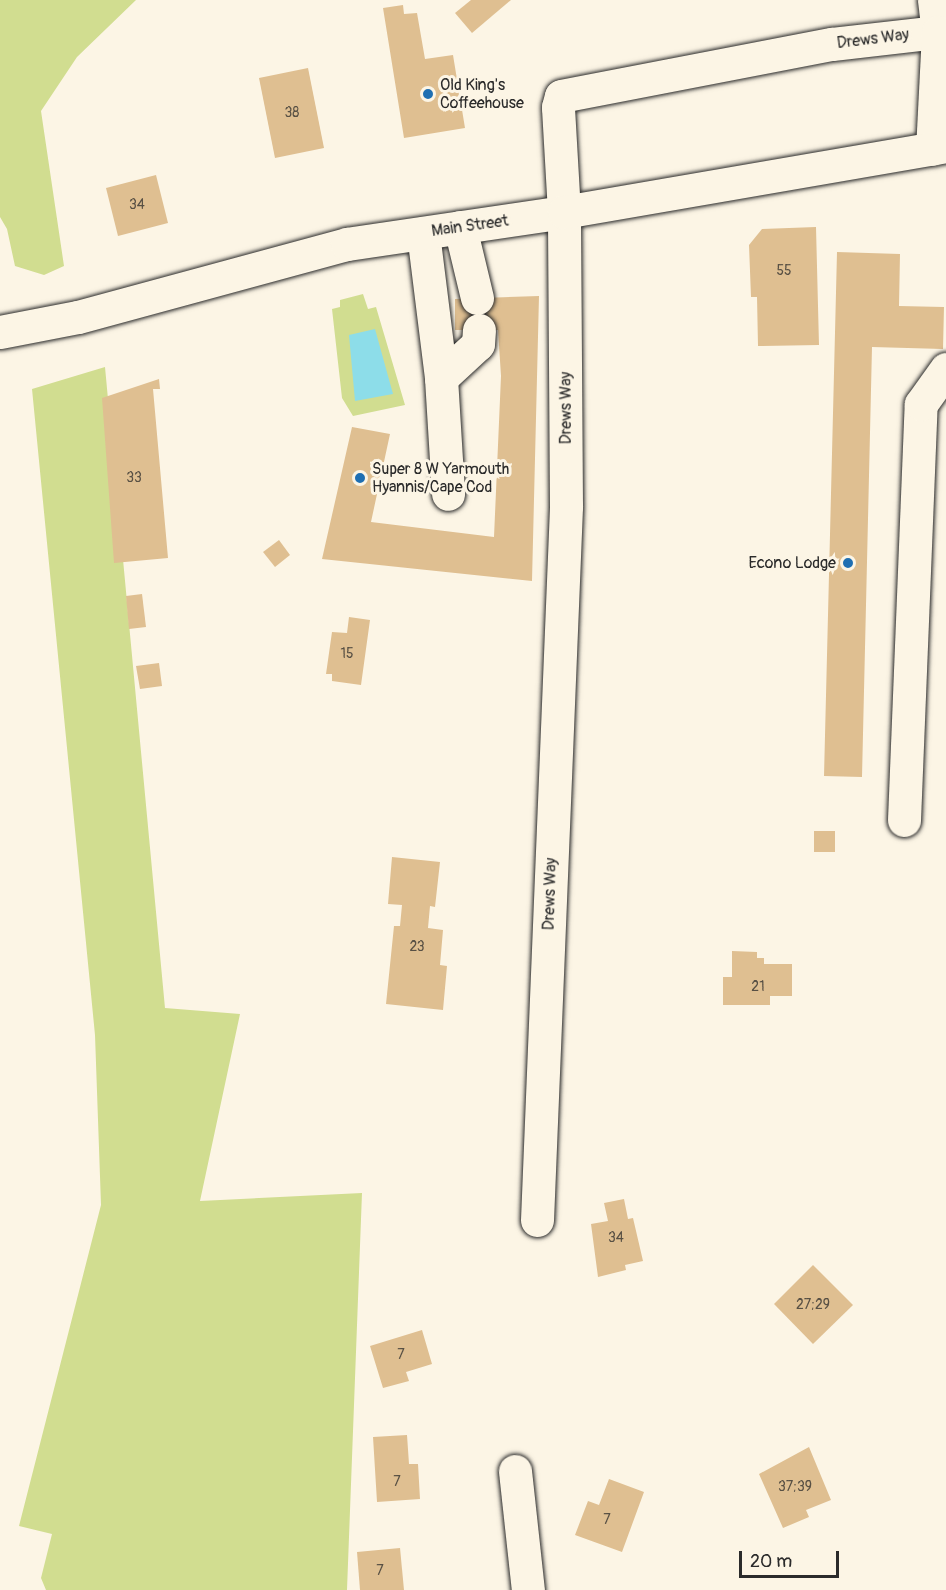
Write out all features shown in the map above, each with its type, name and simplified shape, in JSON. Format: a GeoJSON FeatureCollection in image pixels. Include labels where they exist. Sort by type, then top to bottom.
{"type":"FeatureCollection","features":[{"type":"Feature","properties":{"kind":"main road","name":"Drews Way"},"geometry":{"type":"LineString","coordinates":[[537,1220],[566,506],[564,212],[558,107],[561,96],[832,44],[936,16],[939,147]]}},
{"type":"Feature","properties":{"kind":"main road","name":"Main Street"},"geometry":{"type":"LineString","coordinates":[[0,332],[78,317],[348,244],[564,212],[939,147]]}},
{"type":"Feature","properties":{"kind":"main road"},"geometry":{"type":"LineString","coordinates":[[460,227],[477,298]]}},
{"type":"Feature","properties":{"kind":"main road"},"geometry":{"type":"LineString","coordinates":[[423,233],[441,378],[448,494]]}},
{"type":"Feature","properties":{"kind":"main road"},"geometry":{"type":"LineString","coordinates":[[441,378],[478,344],[479,330]]}},
{"type":"Feature","properties":{"kind":"main road"},"geometry":{"type":"LineString","coordinates":[[904,820],[921,404],[946,369]]}},
{"type":"Feature","properties":{"kind":"main road"},"geometry":{"type":"LineString","coordinates":[[515,1471],[528,1590]]}},
{"type":"Feature","properties":{"kind":"green space"},"geometry":{"type":"Polygon","coordinates":[[[0,0],[136,0],[77,57],[41,111],[64,266],[44,275],[15,266],[7,229],[0,217],[0,0]]]}},
{"type":"Feature","properties":{"kind":"green space"},"geometry":{"type":"Polygon","coordinates":[[[363,294],[368,309],[376,307],[405,405],[353,416],[342,398],[332,309],[340,307],[340,300],[363,294]]]}},
{"type":"Feature","properties":{"kind":"green space"},"geometry":{"type":"Polygon","coordinates":[[[105,367],[165,1008],[240,1014],[200,1201],[362,1193],[347,1590],[46,1590],[41,1578],[52,1534],[19,1526],[101,1205],[95,1035],[32,389],[105,367]]]}},
{"type":"Feature","properties":{"kind":"water"},"geometry":{"type":"Polygon","coordinates":[[[375,329],[393,394],[355,401],[349,335],[375,329]]]}},
{"type":"Feature","properties":{"kind":"building"},"geometry":{"type":"Polygon","coordinates":[[[471,0],[511,0],[472,33],[455,13],[471,0]]]}},
{"type":"Feature","properties":{"kind":"building","name":"Old King's Coffeehouse"},"geometry":{"type":"Polygon","coordinates":[[[403,5],[404,14],[417,13],[425,59],[453,55],[465,128],[404,138],[383,8],[403,5]]]}},
{"type":"Feature","properties":{"kind":"building"},"geometry":{"type":"Polygon","coordinates":[[[308,68],[324,148],[275,158],[259,78],[308,68]]]}},
{"type":"Feature","properties":{"kind":"building"},"geometry":{"type":"Polygon","coordinates":[[[156,175],[168,223],[118,236],[106,188],[156,175]]]}},
{"type":"Feature","properties":{"kind":"building"},"geometry":{"type":"Polygon","coordinates":[[[816,227],[819,345],[758,346],[757,297],[751,297],[749,245],[762,229],[816,227]]]}},
{"type":"Feature","properties":{"kind":"building","name":"Econo Lodge"},"geometry":{"type":"Polygon","coordinates":[[[837,252],[900,254],[899,306],[944,307],[943,349],[872,347],[862,777],[824,776],[837,252]]]}},
{"type":"Feature","properties":{"kind":"building","name":"Super 8 W Yarmouth Hyannis/Cape Cod"},"geometry":{"type":"Polygon","coordinates":[[[539,296],[532,581],[322,559],[352,427],[390,434],[371,522],[494,537],[501,376],[498,330],[455,330],[455,299],[539,296]]]}},
{"type":"Feature","properties":{"kind":"building"},"geometry":{"type":"Polygon","coordinates":[[[159,379],[160,389],[153,389],[168,558],[114,563],[102,398],[159,379]]]}},
{"type":"Feature","properties":{"kind":"building"},"geometry":{"type":"Polygon","coordinates":[[[279,540],[290,555],[275,567],[263,552],[279,540]]]}},
{"type":"Feature","properties":{"kind":"building"},"geometry":{"type":"Polygon","coordinates":[[[142,594],[146,627],[129,629],[126,596],[142,594]]]}},
{"type":"Feature","properties":{"kind":"building"},"geometry":{"type":"Polygon","coordinates":[[[349,617],[370,620],[361,685],[332,681],[332,674],[326,674],[332,632],[347,633],[349,617]]]}},
{"type":"Feature","properties":{"kind":"building"},"geometry":{"type":"Polygon","coordinates":[[[159,663],[162,686],[140,689],[136,666],[159,663]]]}},
{"type":"Feature","properties":{"kind":"building"},"geometry":{"type":"Polygon","coordinates":[[[814,831],[835,831],[835,852],[814,852],[814,831]]]}},
{"type":"Feature","properties":{"kind":"building"},"geometry":{"type":"Polygon","coordinates":[[[392,857],[440,862],[435,907],[430,906],[428,928],[443,930],[440,965],[447,966],[443,1010],[386,1004],[394,926],[400,926],[402,905],[388,904],[392,857]]]}},
{"type":"Feature","properties":{"kind":"building"},"geometry":{"type":"Polygon","coordinates":[[[732,951],[757,952],[757,958],[764,958],[764,964],[792,964],[792,996],[770,996],[770,1005],[723,1005],[723,977],[732,977],[732,951]]]}},
{"type":"Feature","properties":{"kind":"building"},"geometry":{"type":"Polygon","coordinates":[[[624,1199],[628,1219],[633,1218],[643,1261],[625,1265],[626,1270],[598,1277],[591,1224],[608,1221],[604,1203],[624,1199]]]}},
{"type":"Feature","properties":{"kind":"building"},"geometry":{"type":"Polygon","coordinates":[[[813,1265],[853,1305],[813,1344],[774,1304],[813,1265]]]}},
{"type":"Feature","properties":{"kind":"building"},"geometry":{"type":"Polygon","coordinates":[[[422,1330],[432,1364],[406,1372],[409,1381],[383,1388],[370,1346],[422,1330]]]}},
{"type":"Feature","properties":{"kind":"building"},"geometry":{"type":"Polygon","coordinates":[[[407,1435],[409,1464],[418,1464],[420,1499],[377,1502],[373,1437],[407,1435]]]}},
{"type":"Feature","properties":{"kind":"building"},"geometry":{"type":"Polygon","coordinates":[[[809,1447],[831,1500],[806,1510],[809,1517],[783,1528],[759,1474],[809,1447]]]}},
{"type":"Feature","properties":{"kind":"building"},"geometry":{"type":"Polygon","coordinates":[[[609,1479],[644,1492],[622,1552],[575,1535],[588,1501],[599,1505],[609,1479]]]}},
{"type":"Feature","properties":{"kind":"building"},"geometry":{"type":"Polygon","coordinates":[[[400,1548],[404,1590],[360,1590],[357,1552],[400,1548]]]}},
{"type":"Feature","properties":{"kind":"place","name":"Old King's Coffeehouse"},"geometry":{"type":"Point","coordinates":[428,94]}},
{"type":"Feature","properties":{"kind":"place","name":"Super 8 W Yarmouth Hyannis/Cape Cod"},"geometry":{"type":"Point","coordinates":[360,478]}},
{"type":"Feature","properties":{"kind":"place","name":"Econo Lodge"},"geometry":{"type":"Point","coordinates":[848,563]}}]}
